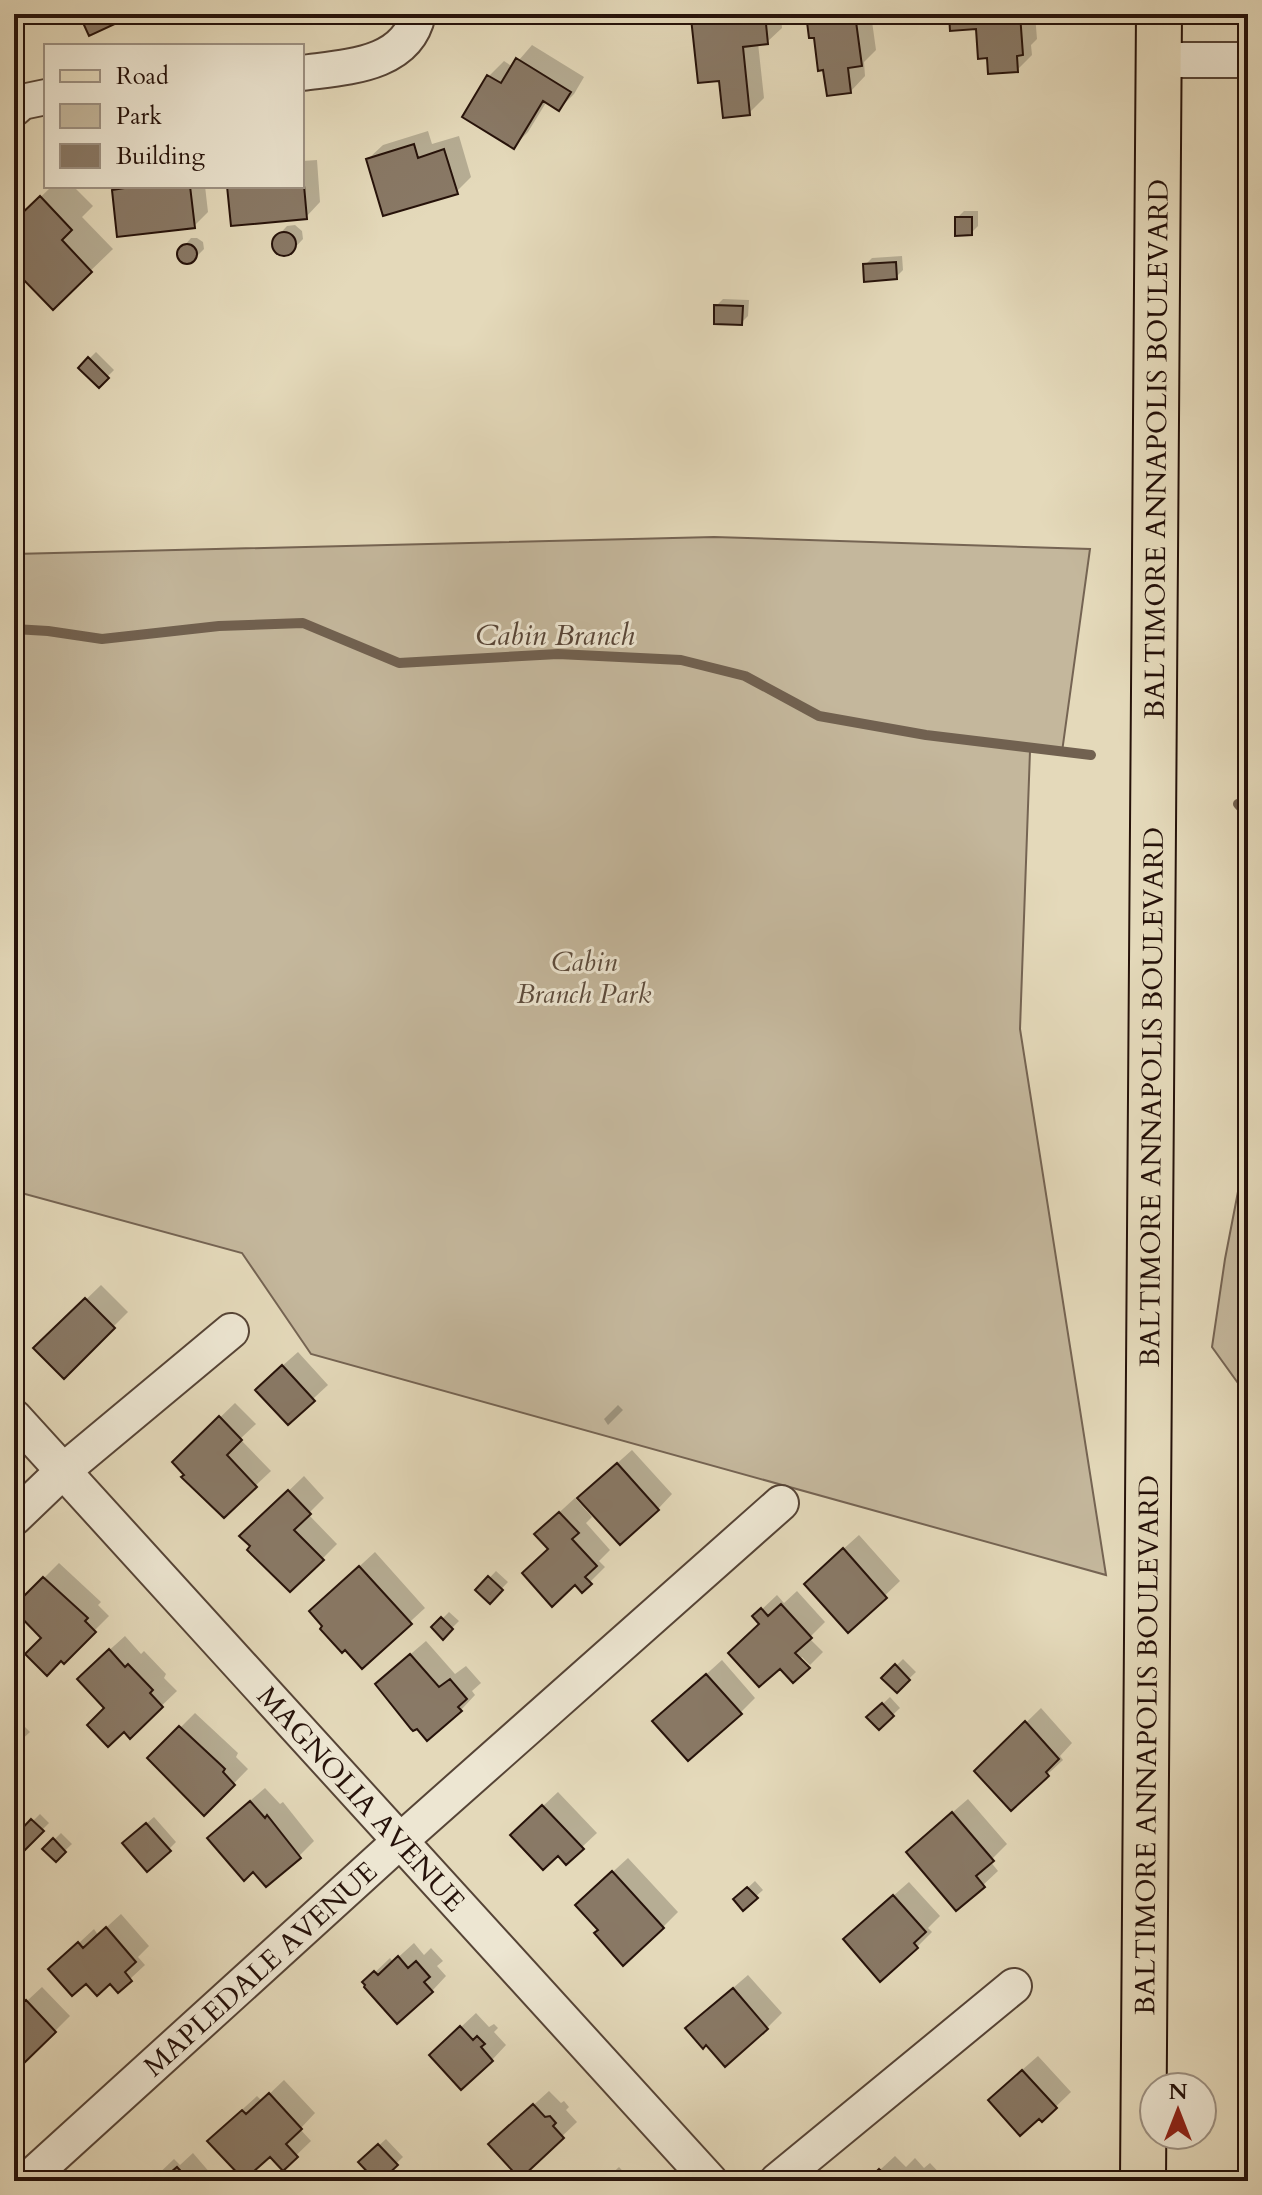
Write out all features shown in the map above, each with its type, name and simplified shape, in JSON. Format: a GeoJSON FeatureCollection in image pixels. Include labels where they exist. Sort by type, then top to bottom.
{"type":"FeatureCollection","features":[{"type":"Feature","properties":{"kind":"main road","name":"BALTIMORE ANNAPOLIS BOULEVARD"},"geometry":{"type":"LineString","coordinates":[[1143,2181],[1159,14]]}},
{"type":"Feature","properties":{"kind":"street"},"geometry":{"type":"LineString","coordinates":[[304,73],[369,64],[392,51],[415,29],[418,14]]}},
{"type":"Feature","properties":{"kind":"street"},"geometry":{"type":"LineString","coordinates":[[1159,60],[1248,60]]}},
{"type":"Feature","properties":{"kind":"street"},"geometry":{"type":"LineString","coordinates":[[14,1518],[63,1471],[231,1331]]}},
{"type":"Feature","properties":{"kind":"street","name":"MAGNOLIA AVENUE"},"geometry":{"type":"LineString","coordinates":[[14,1417],[710,2181]]}},
{"type":"Feature","properties":{"kind":"street","name":"MAPLEDALE AVENUE"},"geometry":{"type":"LineString","coordinates":[[26,2181],[400,1841],[781,1503]]}},
{"type":"Feature","properties":{"kind":"street"},"geometry":{"type":"LineString","coordinates":[[777,2181],[1014,1986]]}},
{"type":"Feature","properties":{"kind":"green space","name":"Cabin Branch Park"},"geometry":{"type":"Polygon","coordinates":[[[714,537],[1090,549],[1062,752],[1030,751],[1020,1029],[1106,1575],[311,1354],[242,1253],[14,1191],[14,554],[714,537]]]}},
{"type":"Feature","properties":{"kind":"green space"},"geometry":{"type":"Polygon","coordinates":[[[1248,1140],[1248,1397],[1212,1347],[1248,1140]]]}},
{"type":"Feature","properties":{"kind":"building"},"geometry":{"type":"Polygon","coordinates":[[[79,14],[131,14],[132,16],[89,36],[79,14]]]}},
{"type":"Feature","properties":{"kind":"building"},"geometry":{"type":"Polygon","coordinates":[[[765,14],[768,44],[743,47],[750,115],[723,118],[719,81],[698,83],[691,18],[765,14]]]}},
{"type":"Feature","properties":{"kind":"building"},"geometry":{"type":"Polygon","coordinates":[[[806,14],[855,14],[862,66],[848,68],[851,93],[827,96],[823,70],[818,71],[814,38],[809,38],[806,14]]]}},
{"type":"Feature","properties":{"kind":"building"},"geometry":{"type":"Polygon","coordinates":[[[949,14],[1020,14],[1023,55],[1017,56],[1018,72],[988,74],[987,58],[978,59],[976,29],[950,31],[949,14]]]}},
{"type":"Feature","properties":{"kind":"building"},"geometry":{"type":"Polygon","coordinates":[[[516,58],[571,92],[559,111],[543,101],[514,149],[462,117],[487,75],[501,83],[516,58]]]}},
{"type":"Feature","properties":{"kind":"building"},"geometry":{"type":"Polygon","coordinates":[[[414,144],[418,158],[444,149],[458,194],[383,216],[366,159],[414,144]]]}},
{"type":"Feature","properties":{"kind":"building"},"geometry":{"type":"Polygon","coordinates":[[[304,185],[307,219],[231,226],[227,188],[304,188],[304,185]]]}},
{"type":"Feature","properties":{"kind":"building"},"geometry":{"type":"Polygon","coordinates":[[[190,188],[195,228],[117,237],[112,190],[190,188]]]}},
{"type":"Feature","properties":{"kind":"building"},"geometry":{"type":"Polygon","coordinates":[[[40,196],[72,230],[62,240],[92,272],[53,310],[21,277],[14,283],[14,221],[40,196]]]}},
{"type":"Feature","properties":{"kind":"building"},"geometry":{"type":"Polygon","coordinates":[[[955,217],[972,217],[972,235],[955,236],[955,217]]]}},
{"type":"Feature","properties":{"kind":"building"},"geometry":{"type":"Polygon","coordinates":[[[279,232],[289,232],[296,239],[296,249],[289,256],[279,256],[272,249],[272,239],[279,232]]]}},
{"type":"Feature","properties":{"kind":"building"},"geometry":{"type":"Polygon","coordinates":[[[183,244],[191,244],[197,254],[191,264],[183,264],[177,258],[177,250],[183,244]]]}},
{"type":"Feature","properties":{"kind":"building"},"geometry":{"type":"Polygon","coordinates":[[[896,262],[897,279],[864,282],[863,264],[896,262]]]}},
{"type":"Feature","properties":{"kind":"building"},"geometry":{"type":"Polygon","coordinates":[[[714,305],[743,306],[742,325],[714,324],[714,305]]]}},
{"type":"Feature","properties":{"kind":"building"},"geometry":{"type":"Polygon","coordinates":[[[88,357],[109,378],[99,388],[78,368],[88,357]]]}},
{"type":"Feature","properties":{"kind":"building"},"geometry":{"type":"Polygon","coordinates":[[[85,1298],[115,1328],[64,1379],[33,1348],[85,1298]]]}},
{"type":"Feature","properties":{"kind":"building"},"geometry":{"type":"Polygon","coordinates":[[[282,1365],[315,1401],[288,1425],[255,1390],[282,1365]]]}},
{"type":"Feature","properties":{"kind":"building"},"geometry":{"type":"Polygon","coordinates":[[[219,1416],[242,1440],[227,1455],[257,1487],[224,1518],[181,1477],[184,1475],[172,1462],[219,1416]]]}},
{"type":"Feature","properties":{"kind":"building"},"geometry":{"type":"Polygon","coordinates":[[[617,1463],[659,1510],[620,1545],[577,1498],[617,1463]]]}},
{"type":"Feature","properties":{"kind":"building"},"geometry":{"type":"Polygon","coordinates":[[[288,1490],[311,1514],[294,1530],[324,1560],[290,1592],[247,1550],[250,1546],[239,1536],[288,1490]]]}},
{"type":"Feature","properties":{"kind":"building"},"geometry":{"type":"Polygon","coordinates":[[[559,1512],[579,1533],[572,1539],[597,1566],[585,1577],[592,1584],[582,1593],[575,1585],[552,1607],[522,1573],[548,1549],[534,1534],[559,1512]]]}},
{"type":"Feature","properties":{"kind":"building"},"geometry":{"type":"Polygon","coordinates":[[[843,1548],[887,1598],[848,1633],[804,1584],[843,1548]]]}},
{"type":"Feature","properties":{"kind":"building"},"geometry":{"type":"Polygon","coordinates":[[[359,1566],[412,1624],[362,1669],[320,1629],[322,1626],[309,1611],[359,1566]]]}},
{"type":"Feature","properties":{"kind":"building"},"geometry":{"type":"Polygon","coordinates":[[[488,1576],[503,1590],[490,1604],[475,1590],[488,1576]]]}},
{"type":"Feature","properties":{"kind":"building"},"geometry":{"type":"Polygon","coordinates":[[[43,1577],[88,1618],[85,1621],[96,1632],[64,1664],[61,1661],[47,1676],[25,1654],[41,1638],[14,1610],[14,1606],[43,1577]]]}},
{"type":"Feature","properties":{"kind":"building"},"geometry":{"type":"Polygon","coordinates":[[[781,1604],[812,1638],[795,1653],[810,1668],[793,1683],[780,1669],[759,1687],[728,1653],[759,1624],[752,1616],[761,1608],[768,1616],[781,1604]]]}},
{"type":"Feature","properties":{"kind":"building"},"geometry":{"type":"Polygon","coordinates":[[[441,1617],[453,1629],[443,1640],[431,1627],[441,1617]]]}},
{"type":"Feature","properties":{"kind":"building"},"geometry":{"type":"Polygon","coordinates":[[[109,1649],[153,1690],[150,1693],[163,1707],[130,1739],[124,1732],[108,1747],[87,1725],[104,1708],[77,1679],[109,1649]]]}},
{"type":"Feature","properties":{"kind":"building"},"geometry":{"type":"Polygon","coordinates":[[[410,1654],[439,1687],[450,1679],[467,1699],[458,1707],[462,1711],[427,1741],[417,1729],[411,1729],[375,1684],[410,1654]]]}},
{"type":"Feature","properties":{"kind":"building"},"geometry":{"type":"Polygon","coordinates":[[[895,1664],[910,1680],[897,1693],[881,1678],[895,1664]]]}},
{"type":"Feature","properties":{"kind":"building"},"geometry":{"type":"Polygon","coordinates":[[[706,1674],[742,1714],[688,1761],[652,1721],[706,1674]]]}},
{"type":"Feature","properties":{"kind":"building"},"geometry":{"type":"Polygon","coordinates":[[[882,1703],[894,1716],[879,1730],[866,1717],[882,1703]]]}},
{"type":"Feature","properties":{"kind":"building"},"geometry":{"type":"Polygon","coordinates":[[[1025,1721],[1059,1759],[1046,1772],[1049,1776],[1011,1811],[974,1771],[1025,1721]]]}},
{"type":"Feature","properties":{"kind":"building"},"geometry":{"type":"Polygon","coordinates":[[[179,1726],[225,1769],[223,1772],[235,1785],[204,1816],[147,1758],[179,1726]]]}},
{"type":"Feature","properties":{"kind":"building"},"geometry":{"type":"Polygon","coordinates":[[[250,1801],[265,1818],[267,1815],[301,1858],[266,1887],[253,1872],[244,1881],[207,1838],[250,1801]]]}},
{"type":"Feature","properties":{"kind":"building"},"geometry":{"type":"Polygon","coordinates":[[[542,1805],[584,1849],[566,1865],[558,1856],[543,1870],[510,1835],[542,1805]]]}},
{"type":"Feature","properties":{"kind":"building"},"geometry":{"type":"Polygon","coordinates":[[[952,1812],[994,1861],[976,1876],[985,1887],[956,1911],[906,1852],[952,1812]]]}},
{"type":"Feature","properties":{"kind":"building"},"geometry":{"type":"Polygon","coordinates":[[[31,1819],[44,1831],[25,1850],[14,1837],[31,1819]]]}},
{"type":"Feature","properties":{"kind":"building"},"geometry":{"type":"Polygon","coordinates":[[[146,1823],[171,1851],[147,1872],[122,1843],[146,1823]]]}},
{"type":"Feature","properties":{"kind":"building"},"geometry":{"type":"Polygon","coordinates":[[[53,1838],[66,1852],[56,1862],[42,1849],[53,1838]]]}},
{"type":"Feature","properties":{"kind":"building"},"geometry":{"type":"Polygon","coordinates":[[[612,1871],[664,1928],[623,1966],[594,1933],[598,1930],[575,1905],[612,1871]]]}},
{"type":"Feature","properties":{"kind":"building"},"geometry":{"type":"Polygon","coordinates":[[[747,1887],[758,1898],[743,1911],[733,1899],[747,1887]]]}},
{"type":"Feature","properties":{"kind":"building"},"geometry":{"type":"Polygon","coordinates":[[[893,1895],[926,1932],[914,1943],[918,1948],[880,1982],[843,1939],[893,1895]]]}},
{"type":"Feature","properties":{"kind":"building"},"geometry":{"type":"Polygon","coordinates":[[[106,1927],[136,1962],[125,1972],[132,1981],[118,1993],[110,1984],[97,1996],[86,1984],[72,1996],[48,1969],[78,1942],[83,1948],[106,1927]]]}},
{"type":"Feature","properties":{"kind":"building"},"geometry":{"type":"Polygon","coordinates":[[[398,1956],[408,1968],[416,1961],[430,1977],[424,1982],[433,1992],[397,2024],[362,1982],[374,1971],[378,1975],[398,1956]]]}},
{"type":"Feature","properties":{"kind":"building"},"geometry":{"type":"Polygon","coordinates":[[[733,1988],[768,2029],[725,2067],[706,2045],[703,2049],[685,2028],[733,1988]]]}},
{"type":"Feature","properties":{"kind":"building"},"geometry":{"type":"Polygon","coordinates":[[[26,2000],[56,2032],[20,2067],[14,2060],[14,2011],[26,2000]]]}},
{"type":"Feature","properties":{"kind":"building"},"geometry":{"type":"Polygon","coordinates":[[[460,2026],[473,2040],[477,2036],[485,2044],[481,2047],[493,2061],[461,2090],[429,2055],[460,2026]]]}},
{"type":"Feature","properties":{"kind":"building"},"geometry":{"type":"Polygon","coordinates":[[[1022,2070],[1057,2108],[1020,2136],[988,2100],[1022,2070]]]}},
{"type":"Feature","properties":{"kind":"building"},"geometry":{"type":"Polygon","coordinates":[[[269,2093],[302,2129],[286,2144],[298,2157],[283,2171],[270,2157],[244,2180],[207,2141],[242,2110],[246,2114],[269,2093]]]}},
{"type":"Feature","properties":{"kind":"building"},"geometry":{"type":"Polygon","coordinates":[[[533,2104],[545,2117],[550,2116],[556,2123],[553,2126],[564,2138],[520,2179],[488,2144],[533,2104]]]}},
{"type":"Feature","properties":{"kind":"building"},"geometry":{"type":"Polygon","coordinates":[[[378,2144],[398,2165],[381,2181],[376,2181],[358,2162],[378,2144]]]}},
{"type":"Feature","properties":{"kind":"building"},"geometry":{"type":"Polygon","coordinates":[[[177,2167],[190,2181],[148,2181],[158,2172],[164,2178],[177,2167]]]}},
{"type":"Feature","properties":{"kind":"building"},"geometry":{"type":"Polygon","coordinates":[[[879,2169],[890,2180],[899,2172],[907,2181],[867,2181],[879,2169]]]}},
{"type":"Feature","properties":{"kind":"waterway","name":"Cabin Branch"},"geometry":{"type":"LineString","coordinates":[[14,629],[102,639],[219,626],[303,623],[399,663],[558,654],[681,660],[745,676],[819,716],[926,735],[1091,755]]}},
{"type":"Feature","properties":{"kind":"waterway","name":"Cabin Branch"},"geometry":{"type":"LineString","coordinates":[[1238,804],[1248,815]]}}]}
